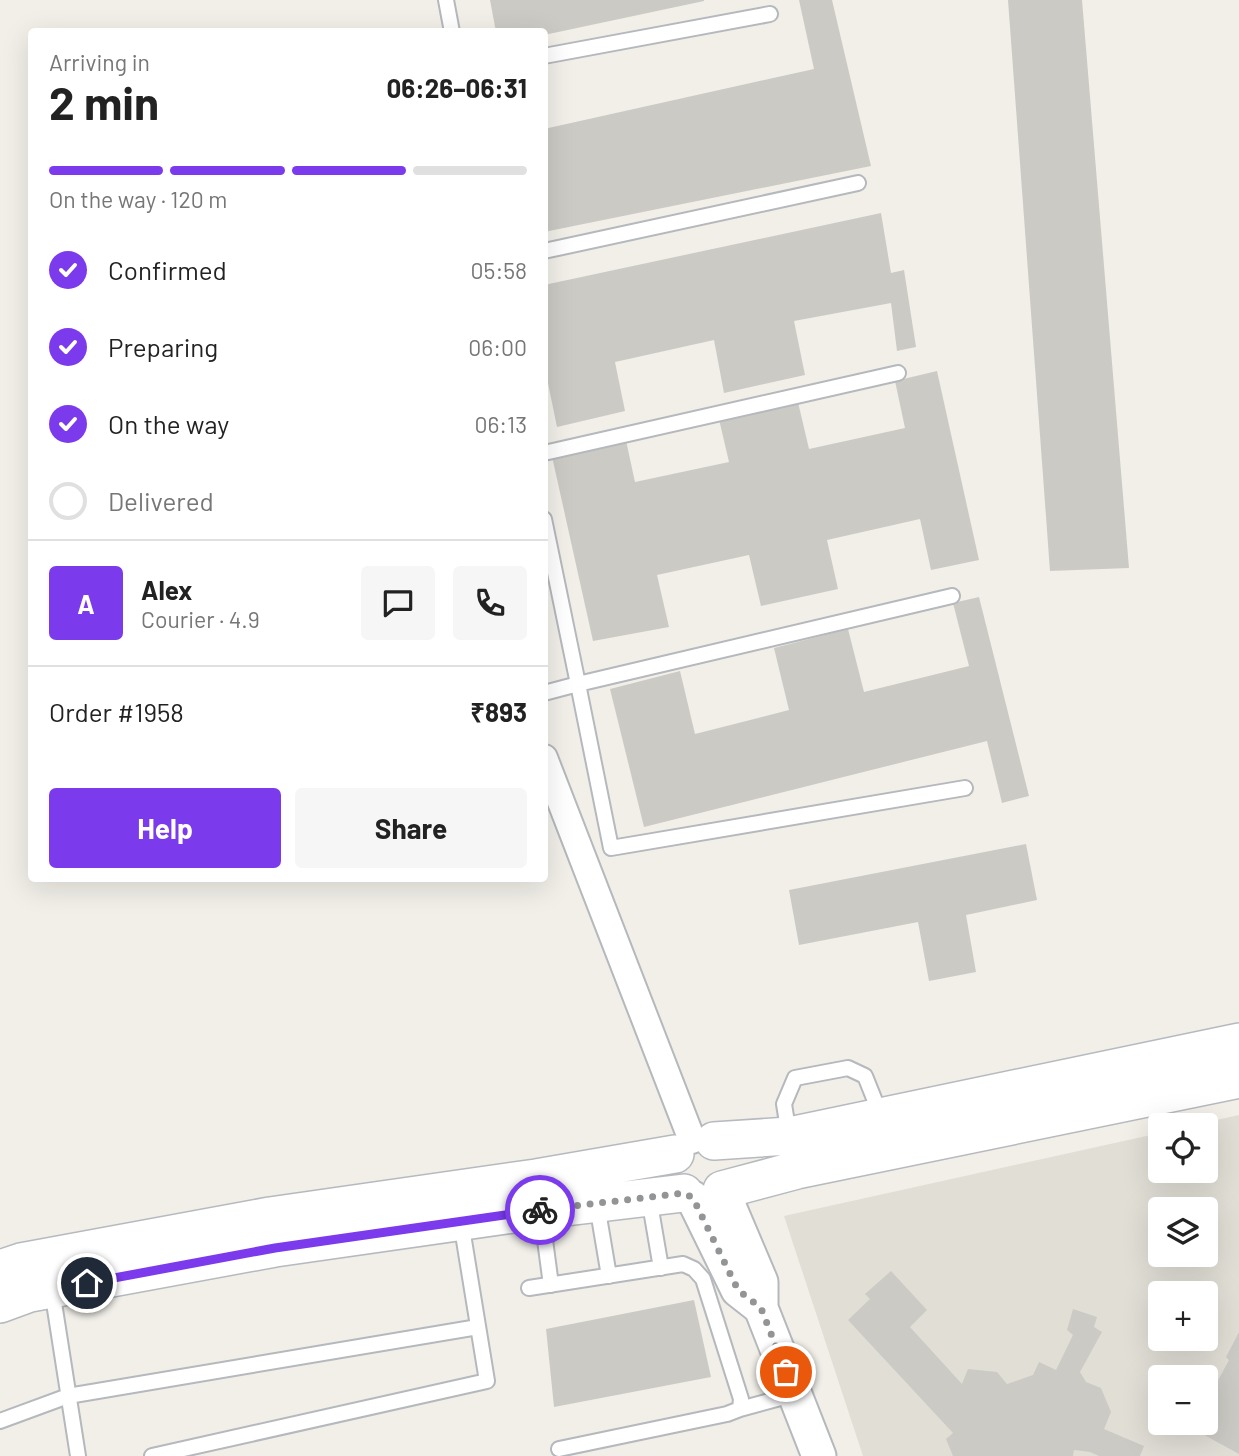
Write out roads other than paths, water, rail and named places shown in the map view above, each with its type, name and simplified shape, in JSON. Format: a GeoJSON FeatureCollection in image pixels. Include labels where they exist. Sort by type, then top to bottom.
{"type":"FeatureCollection","features":[{"type":"Feature","properties":{"kind":"main road"},"geometry":{"type":"LineString","coordinates":[[0,1304],[51,1289],[85,1267],[270,1216],[536,1178],[694,1145],[789,1136],[1239,1042]]}},
{"type":"Feature","properties":{"kind":"main road"},"geometry":{"type":"LineString","coordinates":[[0,1269],[21,1262],[85,1267],[275,1248],[541,1210],[687,1195],[1239,1079]]}},
{"type":"Feature","properties":{"kind":"main road"},"geometry":{"type":"LineString","coordinates":[[694,1145],[723,1147],[731,1163],[729,1182],[687,1195],[672,1178],[671,1167],[694,1145]]}},
{"type":"Feature","properties":{"kind":"street"},"geometry":{"type":"LineString","coordinates":[[548,768],[694,1145]]}},
{"type":"Feature","properties":{"kind":"street"},"geometry":{"type":"LineString","coordinates":[[687,1195],[738,1290],[761,1308],[820,1456]]}},
{"type":"Feature","properties":{"kind":"lane"},"geometry":{"type":"LineString","coordinates":[[446,0],[451,28]]}},
{"type":"Feature","properties":{"kind":"lane"},"geometry":{"type":"LineString","coordinates":[[548,55],[770,14]]}},
{"type":"Feature","properties":{"kind":"lane"},"geometry":{"type":"LineString","coordinates":[[548,250],[858,183]]}},
{"type":"Feature","properties":{"kind":"lane"},"geometry":{"type":"LineString","coordinates":[[548,452],[898,373]]}},
{"type":"Feature","properties":{"kind":"lane"},"geometry":{"type":"LineString","coordinates":[[548,538],[611,848],[965,788]]}},
{"type":"Feature","properties":{"kind":"lane"},"geometry":{"type":"LineString","coordinates":[[548,692],[952,596]]}},
{"type":"Feature","properties":{"kind":"lane"},"geometry":{"type":"LineString","coordinates":[[789,1136],[784,1104],[795,1078],[848,1068],[865,1076],[882,1117]]}},
{"type":"Feature","properties":{"kind":"lane"},"geometry":{"type":"LineString","coordinates":[[661,1268],[687,1195]]}},
{"type":"Feature","properties":{"kind":"lane"},"geometry":{"type":"LineString","coordinates":[[597,1204],[609,1276]]}},
{"type":"Feature","properties":{"kind":"lane"},"geometry":{"type":"LineString","coordinates":[[541,1210],[551,1285]]}},
{"type":"Feature","properties":{"kind":"lane"},"geometry":{"type":"LineString","coordinates":[[152,1456],[487,1381],[461,1222]]}},
{"type":"Feature","properties":{"kind":"lane"},"geometry":{"type":"LineString","coordinates":[[529,1288],[683,1264],[694,1269],[704,1279],[741,1399],[740,1409]]}},
{"type":"Feature","properties":{"kind":"lane"},"geometry":{"type":"LineString","coordinates":[[51,1289],[78,1456]]}},
{"type":"Feature","properties":{"kind":"lane"},"geometry":{"type":"LineString","coordinates":[[0,1421],[68,1396],[478,1327]]}},
{"type":"Feature","properties":{"kind":"lane"},"geometry":{"type":"LineString","coordinates":[[559,1449],[727,1414],[795,1394]]}}]}
